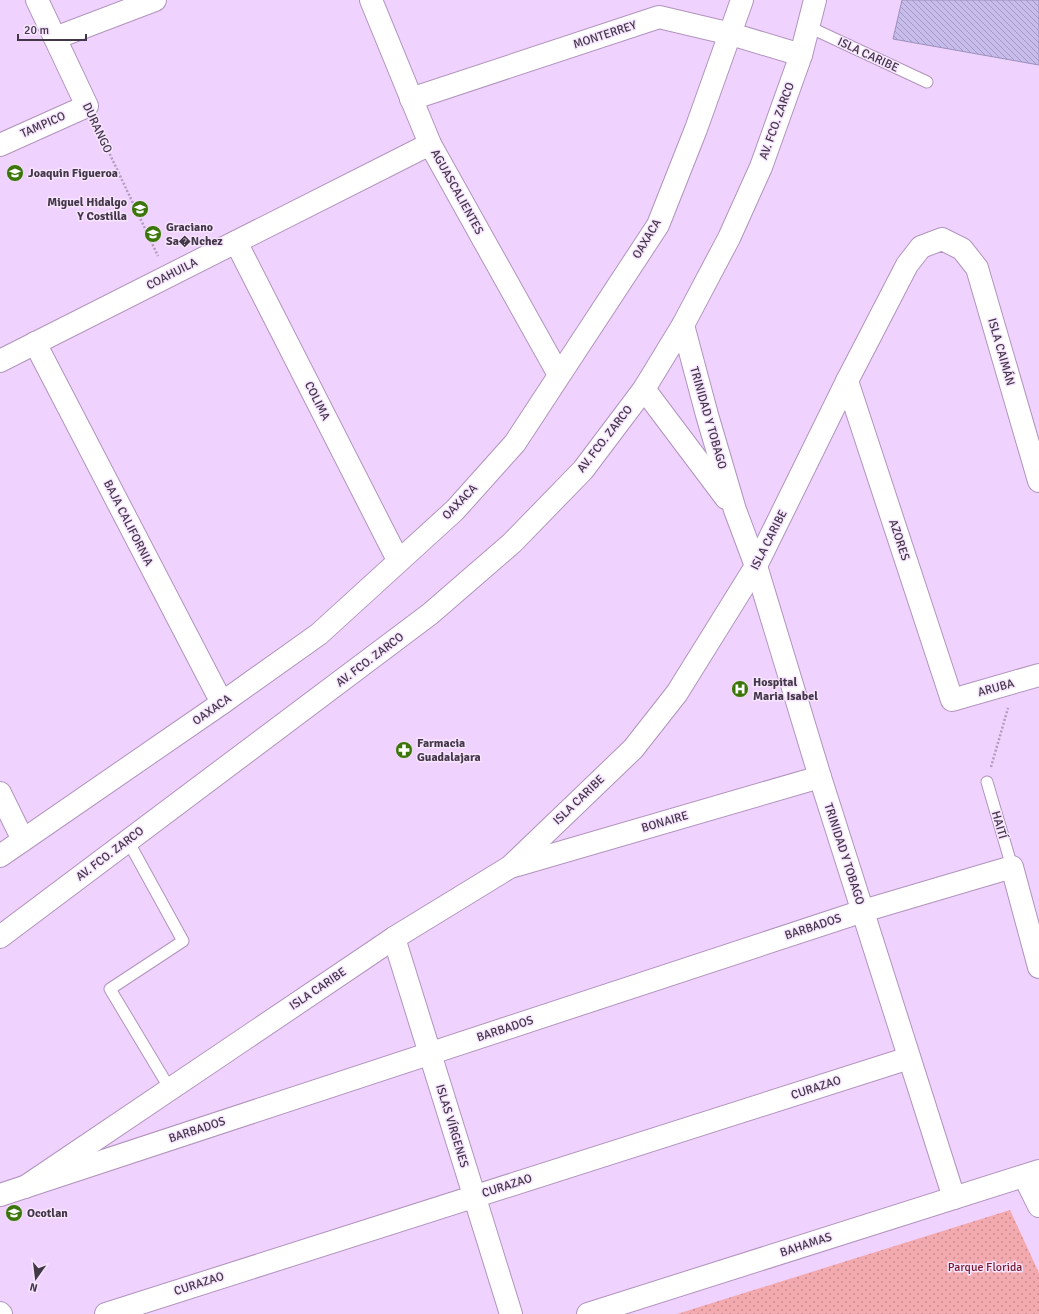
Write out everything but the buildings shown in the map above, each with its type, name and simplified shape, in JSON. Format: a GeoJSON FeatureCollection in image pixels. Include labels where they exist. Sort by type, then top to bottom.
{"type":"FeatureCollection","features":[{"type":"Feature","properties":{"kind":"street","name":"DURANGO"},"geometry":{"type":"LineString","coordinates":[[37,0],[87,106]]}},
{"type":"Feature","properties":{"kind":"street"},"geometry":{"type":"LineString","coordinates":[[55,38],[155,0]]}},
{"type":"Feature","properties":{"kind":"street","name":"AGUASCALIENTES"},"geometry":{"type":"LineString","coordinates":[[371,0],[430,144],[559,376]]}},
{"type":"Feature","properties":{"kind":"street","name":"OAXACA"},"geometry":{"type":"LineString","coordinates":[[0,856],[222,703],[319,634],[398,560],[455,510],[515,443],[658,224],[696,129],[742,0]]}},
{"type":"Feature","properties":{"kind":"street","name":"AV. FCO. ZARCO"},"geometry":{"type":"LineString","coordinates":[[0,937],[430,614],[512,543],[583,470],[644,389],[683,325],[729,238],[761,167],[801,55],[810,27],[815,0]]}},
{"type":"Feature","properties":{"kind":"street","name":"MONTERREY"},"geometry":{"type":"LineString","coordinates":[[411,99],[659,17],[731,34],[801,55]]}},
{"type":"Feature","properties":{"kind":"street","name":"TAMPICO"},"geometry":{"type":"LineString","coordinates":[[0,145],[87,106]]}},
{"type":"Feature","properties":{"kind":"street","name":"COAHUILA"},"geometry":{"type":"LineString","coordinates":[[0,361],[430,144]]}},
{"type":"Feature","properties":{"kind":"street","name":"ISLA CARIBE"},"geometry":{"type":"LineString","coordinates":[[25,1187],[394,938],[510,867],[633,749],[677,693],[756,566],[847,381],[907,265],[921,247],[942,239]]}},
{"type":"Feature","properties":{"kind":"street","name":"ISLA CAIMÁN"},"geometry":{"type":"LineString","coordinates":[[942,239],[962,249],[977,268],[1039,481]]}},
{"type":"Feature","properties":{"kind":"street","name":"COLIMA"},"geometry":{"type":"LineString","coordinates":[[236,242],[398,560]]}},
{"type":"Feature","properties":{"kind":"street","name":"TRINIDAD Y TOBAGO"},"geometry":{"type":"LineString","coordinates":[[683,325],[707,415],[735,510],[756,566],[820,777],[954,1198]]}},
{"type":"Feature","properties":{"kind":"street","name":"BAJA CALIFORNIA"},"geometry":{"type":"LineString","coordinates":[[35,344],[222,703]]}},
{"type":"Feature","properties":{"kind":"street","name":"AZORES"},"geometry":{"type":"LineString","coordinates":[[847,381],[952,700]]}},
{"type":"Feature","properties":{"kind":"street","name":"TRINIDAD Y TOBAGO"},"geometry":{"type":"LineString","coordinates":[[644,389],[735,510]]}},
{"type":"Feature","properties":{"kind":"street","name":"ARUBA"},"geometry":{"type":"LineString","coordinates":[[952,700],[1039,675]]}},
{"type":"Feature","properties":{"kind":"street","name":"BONAIRE"},"geometry":{"type":"LineString","coordinates":[[510,867],[820,777]]}},
{"type":"Feature","properties":{"kind":"street"},"geometry":{"type":"LineString","coordinates":[[0,793],[24,840]]}},
{"type":"Feature","properties":{"kind":"street","name":"BARBADOS"},"geometry":{"type":"LineString","coordinates":[[0,1195],[862,911],[1012,868]]}},
{"type":"Feature","properties":{"kind":"street","name":"HAITÍ"},"geometry":{"type":"LineString","coordinates":[[1012,868],[1039,967]]}},
{"type":"Feature","properties":{"kind":"street","name":"ISLAS VÍRGENES"},"geometry":{"type":"LineString","coordinates":[[394,938],[511,1314]]}},
{"type":"Feature","properties":{"kind":"street","name":"CURAZAO"},"geometry":{"type":"LineString","coordinates":[[106,1314],[909,1058]]}},
{"type":"Feature","properties":{"kind":"street"},"geometry":{"type":"LineString","coordinates":[[1031,1173],[1039,1206]]}},
{"type":"Feature","properties":{"kind":"street","name":"BAHAMAS"},"geometry":{"type":"LineString","coordinates":[[588,1314],[1031,1173]]}},
{"type":"Feature","properties":{"kind":"lane","name":"ISLA CARIBE"},"geometry":{"type":"LineString","coordinates":[[810,27],[927,82]]}},
{"type":"Feature","properties":{"kind":"lane","name":"HAITÍ"},"geometry":{"type":"LineString","coordinates":[[987,782],[1012,868]]}},
{"type":"Feature","properties":{"kind":"lane"},"geometry":{"type":"LineString","coordinates":[[128,841],[183,941],[110,989],[170,1089]]}},
{"type":"Feature","properties":{"kind":"path","name":"DURANGO"},"geometry":{"type":"LineString","coordinates":[[87,106],[168,277]]}},
{"type":"Feature","properties":{"kind":"path"},"geometry":{"type":"LineString","coordinates":[[987,782],[1016,682]]}},
{"type":"Feature","properties":{"kind":"green space","name":"Parque Florida"},"geometry":{"type":"Polygon","coordinates":[[[1010,1210],[1039,1273],[1039,1314],[677,1314],[1010,1210]]]}},
{"type":"Feature","properties":{"kind":"place","name":"Joaquin Figueroa"},"geometry":{"type":"Point","coordinates":[15,173]}},
{"type":"Feature","properties":{"kind":"place","name":"Miguel Hidalgo Y Costilla"},"geometry":{"type":"Point","coordinates":[140,209]}},
{"type":"Feature","properties":{"kind":"place","name":"Graciano Sa�Nchez"},"geometry":{"type":"Point","coordinates":[153,234]}},
{"type":"Feature","properties":{"kind":"place","name":"Hospital Maria Isabel"},"geometry":{"type":"Point","coordinates":[740,689]}},
{"type":"Feature","properties":{"kind":"place","name":"Farmacia Guadalajara"},"geometry":{"type":"Point","coordinates":[404,750]}},
{"type":"Feature","properties":{"kind":"place","name":"Ocotlan"},"geometry":{"type":"Point","coordinates":[14,1213]}}]}
